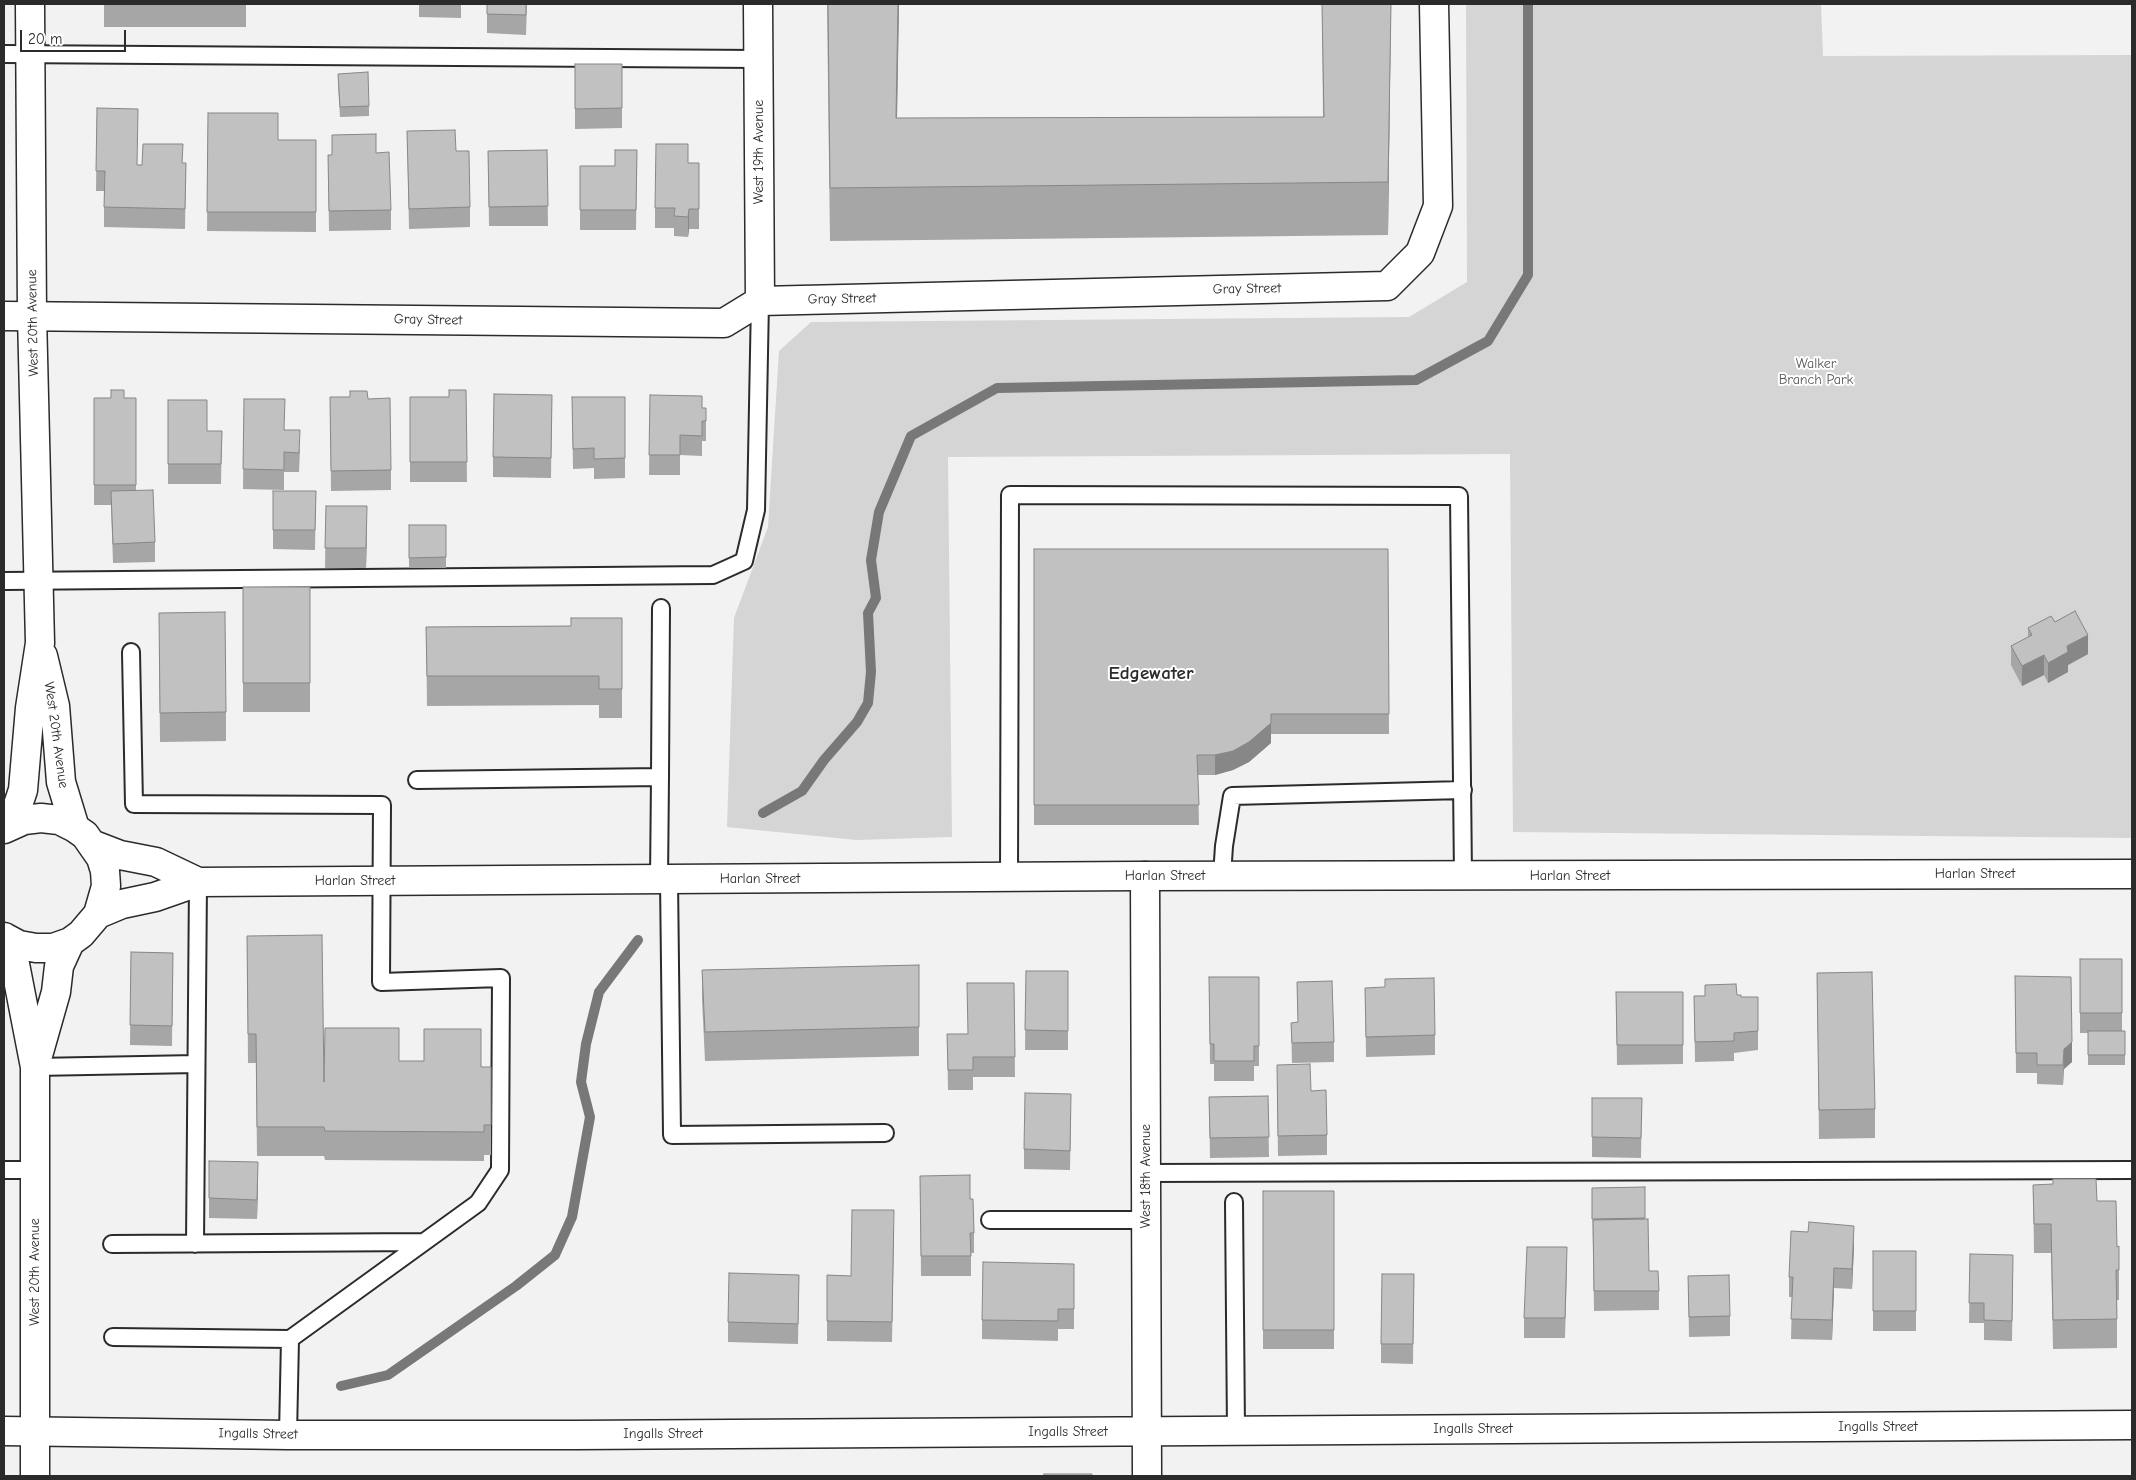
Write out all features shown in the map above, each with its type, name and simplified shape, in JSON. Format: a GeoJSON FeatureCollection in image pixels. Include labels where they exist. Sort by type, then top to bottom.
{"type":"FeatureCollection","features":[{"type":"Feature","properties":{"kind":"street","name":"West 20th Avenue"},"geometry":{"type":"LineString","coordinates":[[6,828],[17,808],[23,790],[30,708],[40,643],[32,315],[17,54],[30,4]]}},
{"type":"Feature","properties":{"kind":"street","name":"West 19th Avenue"},"geometry":{"type":"LineString","coordinates":[[758,4],[760,301]]}},
{"type":"Feature","properties":{"kind":"street","name":"Gray Street"},"geometry":{"type":"LineString","coordinates":[[4,316],[724,323],[760,301],[1387,286],[1420,253],[1438,206],[1434,4]]}},
{"type":"Feature","properties":{"kind":"street","name":"West 20th Avenue"},"geometry":{"type":"LineString","coordinates":[[40,643],[55,706],[61,782],[84,836],[103,865],[106,886],[98,914]]}},
{"type":"Feature","properties":{"kind":"street","name":"Harlan Street"},"geometry":{"type":"LineString","coordinates":[[6,828],[24,820],[41,818],[59,820],[120,855],[156,862],[198,882]]}},
{"type":"Feature","properties":{"kind":"street","name":"Harlan Street"},"geometry":{"type":"LineString","coordinates":[[98,914],[122,904],[155,897],[198,882],[1145,876],[2132,874]]}},
{"type":"Feature","properties":{"kind":"street","name":"West 18th Avenue"},"geometry":{"type":"LineString","coordinates":[[1145,876],[1147,1476]]}},
{"type":"Feature","properties":{"kind":"street"},"geometry":{"type":"LineString","coordinates":[[4,937],[19,945],[53,948],[70,942],[81,934],[98,914]]}},
{"type":"Feature","properties":{"kind":"street","name":"West 20th Avenue"},"geometry":{"type":"LineString","coordinates":[[4,937],[13,954],[35,1067],[35,1476]]}},
{"type":"Feature","properties":{"kind":"street","name":"West 20th Avenue"},"geometry":{"type":"LineString","coordinates":[[35,1067],[56,992],[59,966],[70,942]]}},
{"type":"Feature","properties":{"kind":"street","name":"Ingalls Street"},"geometry":{"type":"LineString","coordinates":[[4,1431],[288,1435],[2132,1425]]}},
{"type":"Feature","properties":{"kind":"lane"},"geometry":{"type":"LineString","coordinates":[[17,54],[758,59]]}},
{"type":"Feature","properties":{"kind":"lane"},"geometry":{"type":"LineString","coordinates":[[4,581],[713,575],[744,561],[756,510],[760,301]]}},
{"type":"Feature","properties":{"kind":"lane"},"geometry":{"type":"LineString","coordinates":[[1008,877],[1010,495],[1459,496],[1463,876]]}},
{"type":"Feature","properties":{"kind":"lane"},"geometry":{"type":"LineString","coordinates":[[660,608],[660,777],[672,1135],[885,1133]]}},
{"type":"Feature","properties":{"kind":"lane"},"geometry":{"type":"LineString","coordinates":[[113,1337],[290,1338],[478,1203],[500,1170],[502,978],[381,982],[382,805],[134,804],[131,652]]}},
{"type":"Feature","properties":{"kind":"lane"},"geometry":{"type":"LineString","coordinates":[[417,780],[660,777]]}},
{"type":"Feature","properties":{"kind":"lane"},"geometry":{"type":"LineString","coordinates":[[1222,876],[1224,846],[1232,796],[1463,790]]}},
{"type":"Feature","properties":{"kind":"lane"},"geometry":{"type":"LineString","coordinates":[[195,1244],[198,882]]}},
{"type":"Feature","properties":{"kind":"lane"},"geometry":{"type":"LineString","coordinates":[[35,1067],[196,1064]]}},
{"type":"Feature","properties":{"kind":"lane"},"geometry":{"type":"LineString","coordinates":[[4,1170],[34,1170]]}},
{"type":"Feature","properties":{"kind":"lane"},"geometry":{"type":"LineString","coordinates":[[1146,1173],[2132,1170]]}},
{"type":"Feature","properties":{"kind":"lane"},"geometry":{"type":"LineString","coordinates":[[1234,1202],[1236,1430]]}},
{"type":"Feature","properties":{"kind":"lane"},"geometry":{"type":"LineString","coordinates":[[990,1220],[1146,1220]]}},
{"type":"Feature","properties":{"kind":"lane"},"geometry":{"type":"LineString","coordinates":[[112,1244],[423,1242]]}},
{"type":"Feature","properties":{"kind":"lane"},"geometry":{"type":"LineString","coordinates":[[288,1435],[290,1338]]}},
{"type":"Feature","properties":{"kind":"green space","name":"Walker Branch Park"},"geometry":{"type":"Polygon","coordinates":[[[1466,4],[1821,4],[1823,56],[2132,55],[2132,838],[1513,832],[1510,454],[948,457],[952,837],[857,840],[727,827],[734,618],[768,527],[779,351],[811,322],[1409,317],[1467,282],[1466,4]]]}},
{"type":"Feature","properties":{"kind":"building"},"geometry":{"type":"Polygon","coordinates":[[[487,4],[526,4],[526,15],[487,14],[487,4]]]}},
{"type":"Feature","properties":{"kind":"building"},"geometry":{"type":"Polygon","coordinates":[[[828,4],[898,4],[896,118],[1324,117],[1322,4],[1391,4],[1388,182],[830,188],[828,4]]]}},
{"type":"Feature","properties":{"kind":"building"},"geometry":{"type":"Polygon","coordinates":[[[575,64],[622,64],[622,108],[575,109],[575,64]]]}},
{"type":"Feature","properties":{"kind":"building"},"geometry":{"type":"Polygon","coordinates":[[[368,72],[369,106],[340,107],[338,74],[368,72]]]}},
{"type":"Feature","properties":{"kind":"building"},"geometry":{"type":"Polygon","coordinates":[[[97,108],[138,109],[137,165],[142,165],[143,144],[183,144],[182,163],[186,163],[185,209],[104,207],[105,171],[96,171],[97,108]]]}},
{"type":"Feature","properties":{"kind":"building"},"geometry":{"type":"Polygon","coordinates":[[[208,113],[278,113],[278,140],[316,140],[316,212],[207,212],[208,113]]]}},
{"type":"Feature","properties":{"kind":"building"},"geometry":{"type":"Polygon","coordinates":[[[455,130],[456,151],[469,151],[470,207],[409,209],[407,131],[455,130]]]}},
{"type":"Feature","properties":{"kind":"building"},"geometry":{"type":"Polygon","coordinates":[[[376,134],[376,153],[389,152],[391,210],[329,211],[328,155],[332,155],[332,135],[376,134]]]}},
{"type":"Feature","properties":{"kind":"building"},"geometry":{"type":"Polygon","coordinates":[[[656,144],[688,144],[688,163],[699,163],[699,209],[689,209],[688,217],[674,216],[675,208],[655,208],[656,144]]]}},
{"type":"Feature","properties":{"kind":"building"},"geometry":{"type":"Polygon","coordinates":[[[547,150],[548,206],[489,207],[488,151],[547,150]]]}},
{"type":"Feature","properties":{"kind":"building"},"geometry":{"type":"Polygon","coordinates":[[[615,150],[637,150],[636,210],[580,210],[580,166],[615,166],[615,150]]]}},
{"type":"Feature","properties":{"kind":"building"},"geometry":{"type":"Polygon","coordinates":[[[111,390],[124,390],[124,398],[136,398],[136,485],[94,485],[94,398],[111,398],[111,390]]]}},
{"type":"Feature","properties":{"kind":"building"},"geometry":{"type":"Polygon","coordinates":[[[449,390],[466,390],[467,462],[410,462],[410,397],[449,397],[449,390]]]}},
{"type":"Feature","properties":{"kind":"building"},"geometry":{"type":"Polygon","coordinates":[[[350,391],[367,391],[368,399],[390,398],[391,470],[331,471],[330,397],[350,397],[350,391]]]}},
{"type":"Feature","properties":{"kind":"building"},"geometry":{"type":"Polygon","coordinates":[[[494,394],[552,395],[551,458],[493,457],[494,394]]]}},
{"type":"Feature","properties":{"kind":"building"},"geometry":{"type":"Polygon","coordinates":[[[650,395],[702,396],[702,408],[706,408],[706,421],[702,421],[702,436],[680,435],[680,455],[649,455],[650,395]]]}},
{"type":"Feature","properties":{"kind":"building"},"geometry":{"type":"Polygon","coordinates":[[[572,397],[625,397],[625,458],[594,459],[594,448],[573,449],[572,397]]]}},
{"type":"Feature","properties":{"kind":"building"},"geometry":{"type":"Polygon","coordinates":[[[244,399],[285,399],[284,430],[300,430],[299,453],[284,452],[284,470],[243,469],[244,399]]]}},
{"type":"Feature","properties":{"kind":"building"},"geometry":{"type":"Polygon","coordinates":[[[168,400],[207,400],[207,431],[222,431],[221,464],[168,464],[168,400]]]}},
{"type":"Feature","properties":{"kind":"building"},"geometry":{"type":"Polygon","coordinates":[[[153,490],[155,542],[113,544],[111,491],[153,490]]]}},
{"type":"Feature","properties":{"kind":"building"},"geometry":{"type":"Polygon","coordinates":[[[273,491],[316,491],[315,530],[273,530],[273,491]]]}},
{"type":"Feature","properties":{"kind":"building"},"geometry":{"type":"Polygon","coordinates":[[[326,506],[367,506],[366,548],[325,548],[326,506]]]}},
{"type":"Feature","properties":{"kind":"building"},"geometry":{"type":"Polygon","coordinates":[[[409,525],[446,525],[446,557],[409,558],[409,525]]]}},
{"type":"Feature","properties":{"kind":"building"},"geometry":{"type":"Polygon","coordinates":[[[1034,549],[1388,549],[1389,714],[1271,714],[1271,723],[1249,742],[1233,751],[1215,755],[1197,755],[1199,805],[1034,805],[1034,549]]]}},
{"type":"Feature","properties":{"kind":"building"},"geometry":{"type":"Polygon","coordinates":[[[243,587],[310,587],[310,683],[243,683],[243,587]]]}},
{"type":"Feature","properties":{"kind":"building"},"geometry":{"type":"Polygon","coordinates":[[[2075,611],[2088,635],[2067,646],[2068,652],[2048,663],[2044,655],[2022,666],[2011,646],[2032,635],[2028,628],[2051,616],[2055,622],[2075,611]]]}},
{"type":"Feature","properties":{"kind":"building"},"geometry":{"type":"Polygon","coordinates":[[[225,612],[226,712],[160,713],[159,613],[225,612]]]}},
{"type":"Feature","properties":{"kind":"building"},"geometry":{"type":"Polygon","coordinates":[[[571,618],[622,618],[622,689],[599,689],[599,676],[427,676],[426,627],[571,626],[571,618]]]}},
{"type":"Feature","properties":{"kind":"building"},"geometry":{"type":"Polygon","coordinates":[[[322,935],[324,1082],[325,1028],[399,1028],[399,1061],[424,1061],[424,1029],[481,1029],[481,1067],[491,1067],[491,1125],[484,1125],[484,1132],[325,1131],[324,1127],[257,1127],[256,1034],[248,1034],[247,936],[322,935]]]}},
{"type":"Feature","properties":{"kind":"building"},"geometry":{"type":"Polygon","coordinates":[[[131,952],[173,953],[172,1026],[130,1025],[131,952]]]}},
{"type":"Feature","properties":{"kind":"building"},"geometry":{"type":"Polygon","coordinates":[[[2080,959],[2122,959],[2122,1013],[2080,1013],[2080,959]]]}},
{"type":"Feature","properties":{"kind":"building"},"geometry":{"type":"Polygon","coordinates":[[[919,965],[919,1027],[705,1032],[702,970],[919,965]]]}},
{"type":"Feature","properties":{"kind":"building"},"geometry":{"type":"Polygon","coordinates":[[[1026,971],[1068,971],[1068,1031],[1025,1030],[1026,971]]]}},
{"type":"Feature","properties":{"kind":"building"},"geometry":{"type":"Polygon","coordinates":[[[1872,972],[1875,1109],[1819,1110],[1817,973],[1872,972]]]}},
{"type":"Feature","properties":{"kind":"building"},"geometry":{"type":"Polygon","coordinates":[[[2015,976],[2071,977],[2072,1042],[2064,1049],[2063,1065],[2037,1065],[2037,1053],[2016,1053],[2015,976]]]}},
{"type":"Feature","properties":{"kind":"building"},"geometry":{"type":"Polygon","coordinates":[[[1209,977],[1259,977],[1259,1046],[1254,1046],[1254,1061],[1214,1061],[1214,1044],[1210,1044],[1209,977]]]}},
{"type":"Feature","properties":{"kind":"building"},"geometry":{"type":"Polygon","coordinates":[[[1434,978],[1435,1035],[1366,1037],[1365,988],[1385,987],[1385,979],[1434,978]]]}},
{"type":"Feature","properties":{"kind":"building"},"geometry":{"type":"Polygon","coordinates":[[[1332,981],[1334,1042],[1292,1043],[1291,1023],[1298,1022],[1297,982],[1332,981]]]}},
{"type":"Feature","properties":{"kind":"building"},"geometry":{"type":"Polygon","coordinates":[[[967,983],[1014,983],[1015,1057],[973,1057],[973,1070],[948,1070],[947,1034],[968,1034],[967,983]]]}},
{"type":"Feature","properties":{"kind":"building"},"geometry":{"type":"Polygon","coordinates":[[[1736,984],[1737,995],[1741,995],[1741,997],[1758,997],[1758,1031],[1734,1033],[1734,1041],[1695,1042],[1694,996],[1705,996],[1705,985],[1736,984]]]}},
{"type":"Feature","properties":{"kind":"building"},"geometry":{"type":"Polygon","coordinates":[[[1616,992],[1683,992],[1683,1045],[1617,1045],[1616,992]]]}},
{"type":"Feature","properties":{"kind":"building"},"geometry":{"type":"Polygon","coordinates":[[[2088,1031],[2125,1031],[2125,1055],[2088,1055],[2088,1031]]]}},
{"type":"Feature","properties":{"kind":"building"},"geometry":{"type":"Polygon","coordinates":[[[1310,1064],[1311,1091],[1326,1090],[1327,1135],[1278,1136],[1277,1065],[1310,1064]]]}},
{"type":"Feature","properties":{"kind":"building"},"geometry":{"type":"Polygon","coordinates":[[[1025,1093],[1071,1094],[1070,1151],[1024,1149],[1025,1093]]]}},
{"type":"Feature","properties":{"kind":"building"},"geometry":{"type":"Polygon","coordinates":[[[1268,1096],[1269,1137],[1210,1138],[1209,1097],[1268,1096]]]}},
{"type":"Feature","properties":{"kind":"building"},"geometry":{"type":"Polygon","coordinates":[[[1592,1098],[1642,1098],[1641,1138],[1592,1137],[1592,1098]]]}},
{"type":"Feature","properties":{"kind":"building"},"geometry":{"type":"Polygon","coordinates":[[[209,1161],[258,1162],[257,1200],[209,1198],[209,1161]]]}},
{"type":"Feature","properties":{"kind":"building"},"geometry":{"type":"Polygon","coordinates":[[[970,1175],[970,1199],[973,1199],[974,1233],[970,1233],[971,1256],[921,1256],[920,1176],[970,1175]]]}},
{"type":"Feature","properties":{"kind":"building"},"geometry":{"type":"Polygon","coordinates":[[[2053,1179],[2096,1179],[2097,1201],[2116,1201],[2117,1247],[2119,1246],[2119,1270],[2116,1270],[2117,1319],[2053,1320],[2051,1224],[2034,1224],[2033,1185],[2053,1184],[2053,1179]]]}},
{"type":"Feature","properties":{"kind":"building"},"geometry":{"type":"Polygon","coordinates":[[[1645,1187],[1645,1218],[1592,1219],[1592,1188],[1645,1187]]]}},
{"type":"Feature","properties":{"kind":"building"},"geometry":{"type":"Polygon","coordinates":[[[1263,1191],[1334,1191],[1334,1330],[1263,1330],[1263,1191]]]}},
{"type":"Feature","properties":{"kind":"building"},"geometry":{"type":"Polygon","coordinates":[[[852,1210],[894,1210],[892,1322],[827,1321],[827,1275],[851,1276],[852,1210]]]}},
{"type":"Feature","properties":{"kind":"building"},"geometry":{"type":"Polygon","coordinates":[[[1648,1219],[1649,1271],[1658,1271],[1659,1291],[1594,1291],[1593,1220],[1648,1219]]]}},
{"type":"Feature","properties":{"kind":"building"},"geometry":{"type":"Polygon","coordinates":[[[1809,1222],[1854,1226],[1852,1269],[1834,1268],[1832,1320],[1791,1319],[1793,1277],[1789,1277],[1791,1231],[1808,1232],[1809,1222]]]}},
{"type":"Feature","properties":{"kind":"building"},"geometry":{"type":"Polygon","coordinates":[[[1527,1247],[1567,1247],[1565,1318],[1524,1318],[1527,1247]]]}},
{"type":"Feature","properties":{"kind":"building"},"geometry":{"type":"Polygon","coordinates":[[[1873,1251],[1916,1251],[1916,1311],[1873,1311],[1873,1251]]]}},
{"type":"Feature","properties":{"kind":"building"},"geometry":{"type":"Polygon","coordinates":[[[1970,1254],[2013,1255],[2012,1321],[1984,1320],[1984,1303],[1969,1303],[1970,1254]]]}},
{"type":"Feature","properties":{"kind":"building"},"geometry":{"type":"Polygon","coordinates":[[[983,1262],[1074,1264],[1074,1309],[1058,1309],[1058,1321],[982,1320],[983,1262]]]}},
{"type":"Feature","properties":{"kind":"building"},"geometry":{"type":"Polygon","coordinates":[[[729,1273],[799,1275],[798,1324],[728,1322],[729,1273]]]}},
{"type":"Feature","properties":{"kind":"building"},"geometry":{"type":"Polygon","coordinates":[[[1382,1274],[1414,1274],[1413,1344],[1381,1344],[1382,1274]]]}},
{"type":"Feature","properties":{"kind":"building"},"geometry":{"type":"Polygon","coordinates":[[[1729,1275],[1730,1316],[1689,1317],[1688,1276],[1729,1275]]]}},
{"type":"Feature","properties":{"kind":"building"},"geometry":{"type":"Polygon","coordinates":[[[1044,1474],[1092,1474],[1092,1476],[1044,1476],[1044,1474]]]}},
{"type":"Feature","properties":{"kind":"waterway"},"geometry":{"type":"LineString","coordinates":[[763,813],[802,791],[824,760],[857,722],[868,703],[871,672],[868,613],[876,598],[871,560],[879,512],[911,436],[997,388],[1416,380],[1488,341],[1528,275],[1528,4]]}},
{"type":"Feature","properties":{"kind":"waterway"},"geometry":{"type":"LineString","coordinates":[[341,1386],[388,1375],[516,1286],[555,1255],[572,1217],[590,1117],[581,1082],[586,1044],[599,992],[638,940]]}},
{"type":"Feature","properties":{"kind":"district","name":"Edgewater"},"geometry":{"type":"Point","coordinates":[1151,674]}}]}
